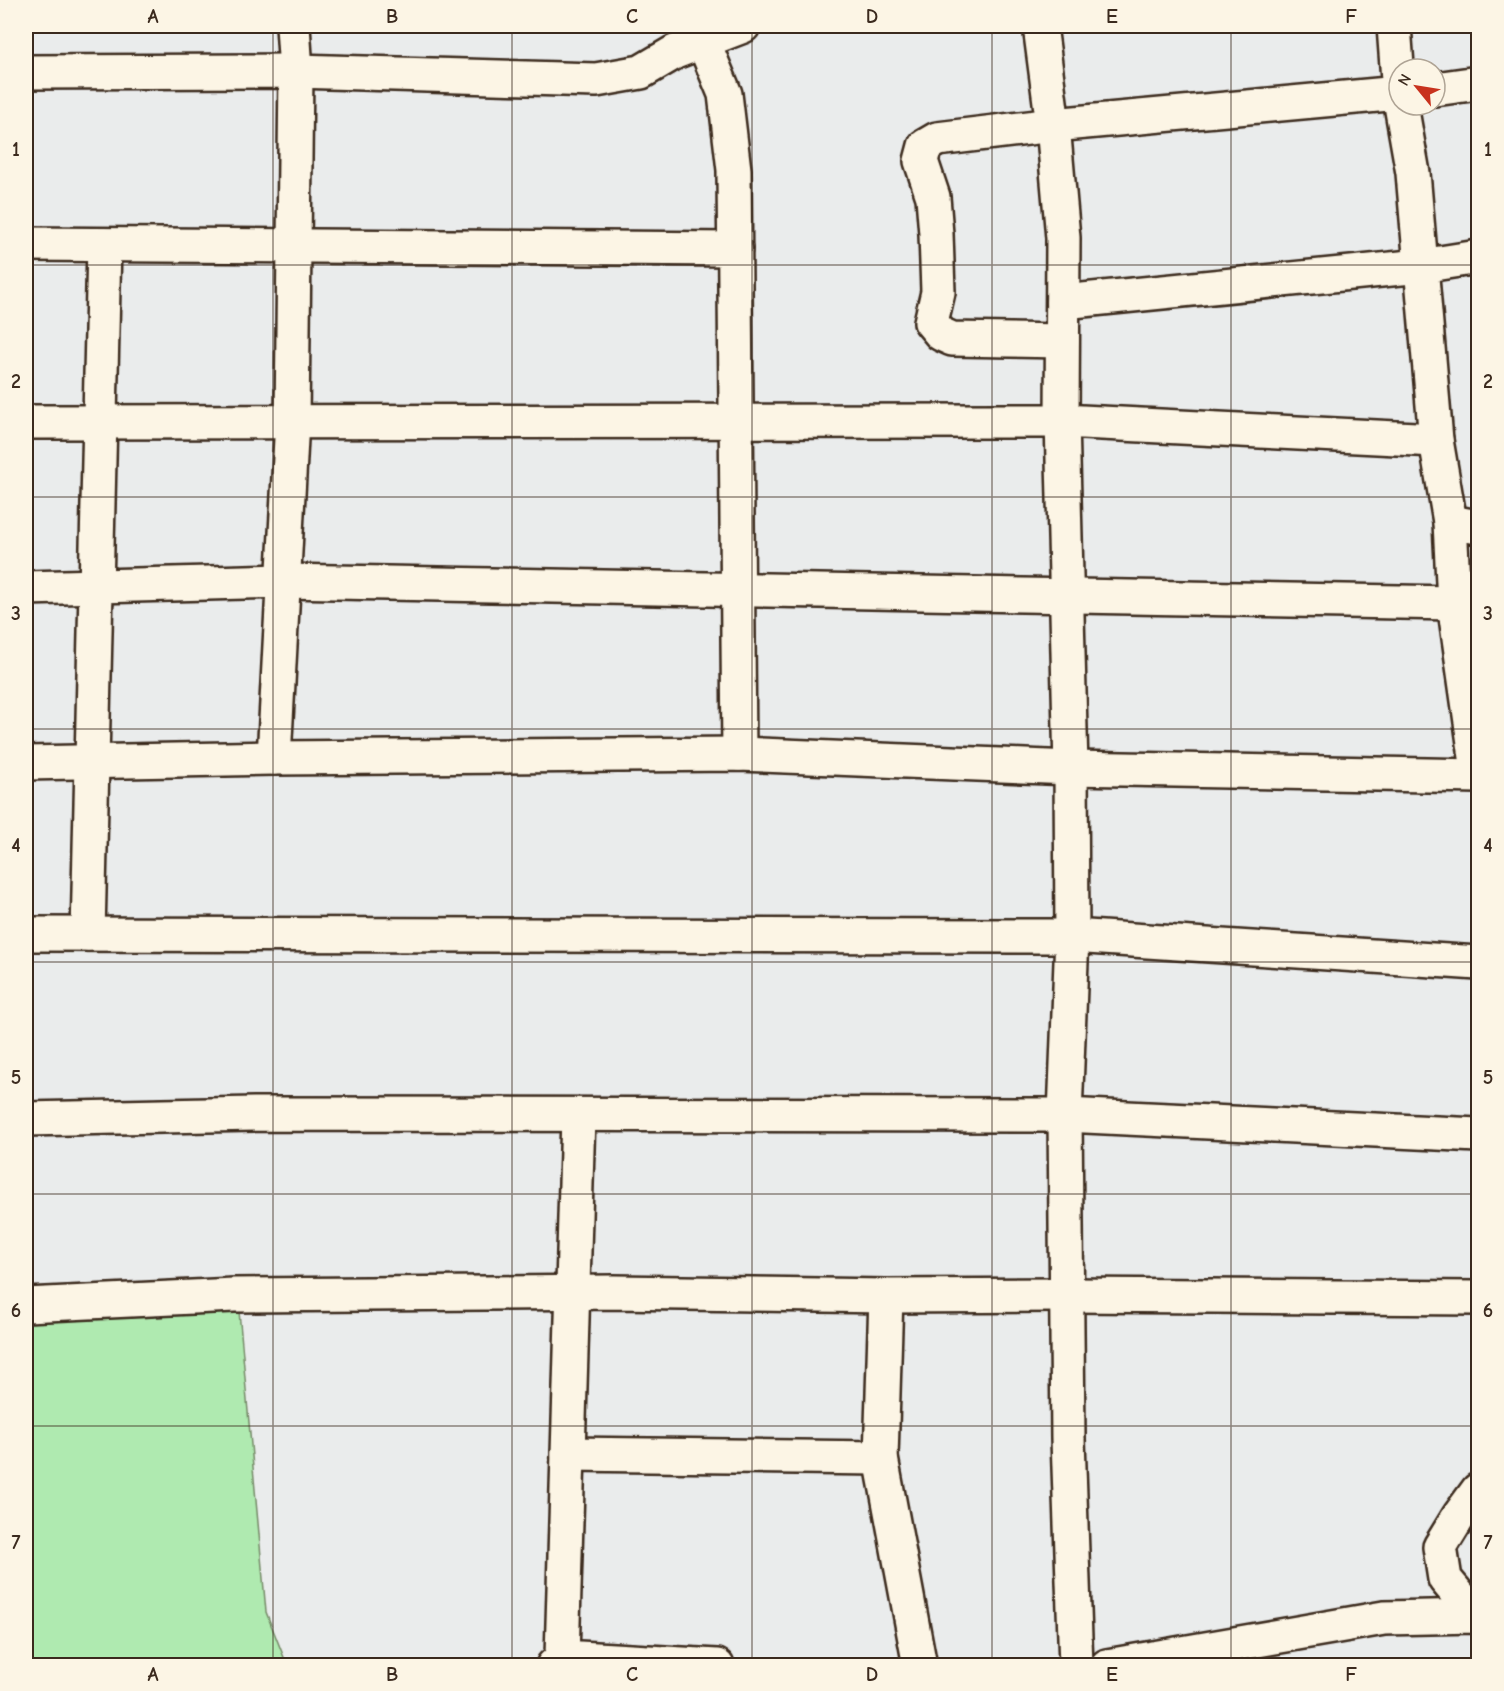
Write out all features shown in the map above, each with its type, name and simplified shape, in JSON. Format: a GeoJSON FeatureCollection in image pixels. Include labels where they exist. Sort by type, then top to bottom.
{"type":"FeatureCollection","features":[{"type":"Feature","properties":{"kind":"street"},"geometry":{"type":"LineString","coordinates":[[273,758],[292,420],[296,71],[293,26]]}},
{"type":"Feature","properties":{"kind":"street"},"geometry":{"type":"LineString","coordinates":[[26,72],[296,71],[596,80],[641,72],[675,52],[743,26]]}},
{"type":"Feature","properties":{"kind":"street"},"geometry":{"type":"LineString","coordinates":[[1040,26],[1053,125],[1063,238],[1062,421],[1071,768],[1072,936],[1065,1115],[1068,1439],[1076,1665]]}},
{"type":"Feature","properties":{"kind":"street"},"geometry":{"type":"LineString","coordinates":[[1394,26],[1396,57]]}},
{"type":"Feature","properties":{"kind":"street"},"geometry":{"type":"LineString","coordinates":[[703,41],[724,94],[734,170],[739,754]]}},
{"type":"Feature","properties":{"kind":"street"},"geometry":{"type":"LineString","coordinates":[[1447,87],[1479,83]]}},
{"type":"Feature","properties":{"kind":"street"},"geometry":{"type":"LineString","coordinates":[[1062,341],[952,339],[941,334],[931,322],[938,292],[933,197],[921,161],[925,146],[937,139],[1053,125],[1387,94]]}},
{"type":"Feature","properties":{"kind":"street"},"geometry":{"type":"LineString","coordinates":[[1403,117],[1413,173],[1436,440],[1464,524],[1454,603],[1479,771]]}},
{"type":"Feature","properties":{"kind":"street"},"geometry":{"type":"LineString","coordinates":[[26,244],[735,249]]}},
{"type":"Feature","properties":{"kind":"street"},"geometry":{"type":"LineString","coordinates":[[88,934],[104,245]]}},
{"type":"Feature","properties":{"kind":"street"},"geometry":{"type":"LineString","coordinates":[[1063,302],[1421,266],[1479,257]]}},
{"type":"Feature","properties":{"kind":"street"},"geometry":{"type":"LineString","coordinates":[[26,422],[1062,421],[1436,440]]}},
{"type":"Feature","properties":{"kind":"street"},"geometry":{"type":"LineString","coordinates":[[26,588],[284,580],[1454,603]]}},
{"type":"Feature","properties":{"kind":"street"},"geometry":{"type":"LineString","coordinates":[[26,763],[273,758],[739,754],[1071,768],[1479,776]]}},
{"type":"Feature","properties":{"kind":"street"},"geometry":{"type":"LineString","coordinates":[[26,934],[1072,936],[1479,963]]}},
{"type":"Feature","properties":{"kind":"street"},"geometry":{"type":"LineString","coordinates":[[26,1119],[254,1114],[1065,1115],[1479,1136]]}},
{"type":"Feature","properties":{"kind":"street"},"geometry":{"type":"LineString","coordinates":[[579,1116],[568,1454],[557,1661],[717,1665]]}},
{"type":"Feature","properties":{"kind":"street"},"geometry":{"type":"LineString","coordinates":[[26,1305],[234,1295],[574,1293],[1479,1298]]}},
{"type":"Feature","properties":{"kind":"street"},"geometry":{"type":"LineString","coordinates":[[886,1296],[881,1458],[920,1665]]}},
{"type":"Feature","properties":{"kind":"street"},"geometry":{"type":"LineString","coordinates":[[568,1454],[881,1458]]}},
{"type":"Feature","properties":{"kind":"street"},"geometry":{"type":"LineString","coordinates":[[1477,1617],[1445,1579],[1440,1547],[1459,1516],[1479,1490]]}},
{"type":"Feature","properties":{"kind":"street"},"geometry":{"type":"LineString","coordinates":[[1107,1665],[1270,1652],[1384,1618],[1477,1617]]}},
{"type":"Feature","properties":{"kind":"green space"},"geometry":{"type":"Polygon","coordinates":[[[237,1289],[266,1612],[287,1665],[26,1665],[26,1304],[237,1289]]]}}]}
